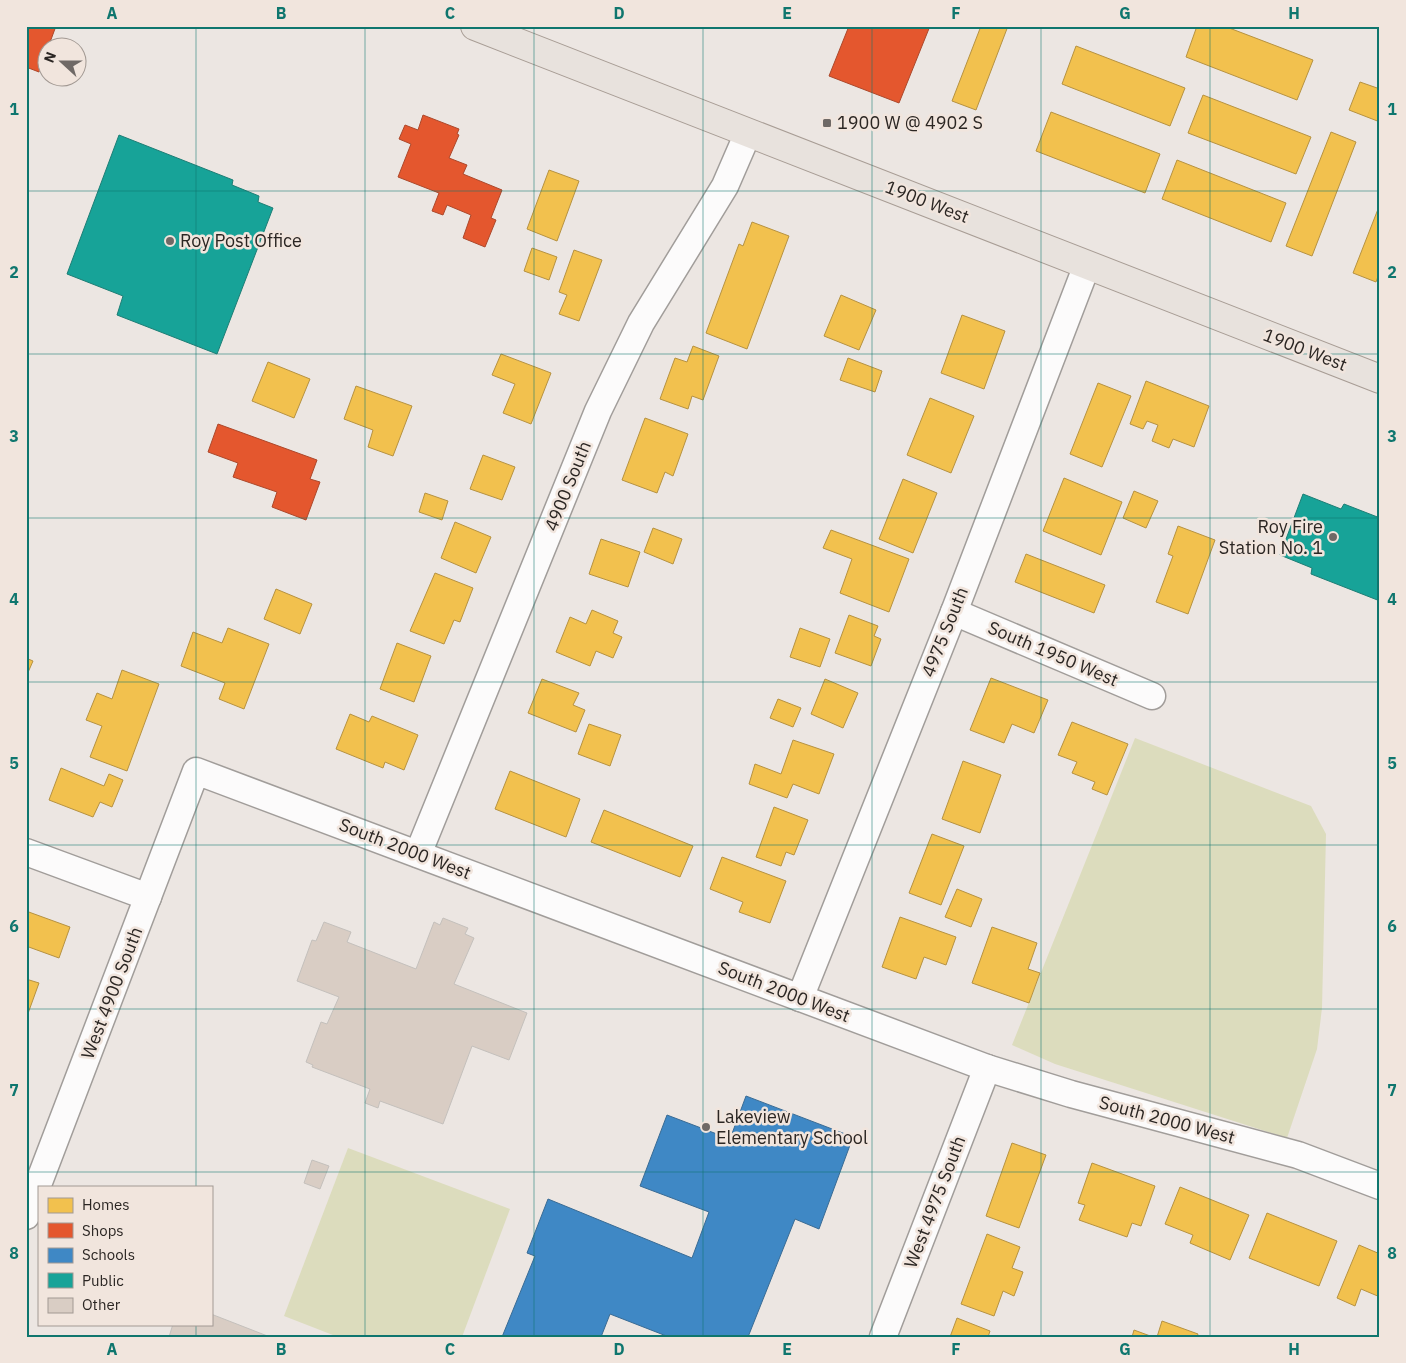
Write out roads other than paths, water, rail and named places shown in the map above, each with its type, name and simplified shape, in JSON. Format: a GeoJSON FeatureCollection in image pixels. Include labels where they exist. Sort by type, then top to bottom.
{"type":"FeatureCollection","features":[{"type":"Feature","properties":{"kind":"main road","name":"1900 West"},"geometry":{"type":"LineString","coordinates":[[475,26],[1380,379]]}},
{"type":"Feature","properties":{"kind":"street","name":"4900 South"},"geometry":{"type":"LineString","coordinates":[[418,854],[598,411],[642,323],[726,186],[748,133]]}},
{"type":"Feature","properties":{"kind":"street","name":"4975 South"},"geometry":{"type":"LineString","coordinates":[[800,998],[954,612],[1087,265]]}},
{"type":"Feature","properties":{"kind":"street","name":"South 1950 West"},"geometry":{"type":"LineString","coordinates":[[954,612],[1152,696]]}},
{"type":"Feature","properties":{"kind":"street","name":"South 2000 West"},"geometry":{"type":"LineString","coordinates":[[196,771],[987,1068],[1071,1094],[1298,1155],[1380,1186]]}},
{"type":"Feature","properties":{"kind":"street","name":"West 4900 South"},"geometry":{"type":"LineString","coordinates":[[26,1216],[196,771]]}},
{"type":"Feature","properties":{"kind":"street"},"geometry":{"type":"LineString","coordinates":[[26,852],[148,897]]}},
{"type":"Feature","properties":{"kind":"street","name":"West 4975 South"},"geometry":{"type":"LineString","coordinates":[[883,1337],[987,1068]]}},
{"type":"Feature","properties":{"kind":"place","name":"1900 W @ 4902 S"},"geometry":{"type":"Point","coordinates":[827,123]}},
{"type":"Feature","properties":{"kind":"place","name":"Roy Post Office"},"geometry":{"type":"Point","coordinates":[170,241]}},
{"type":"Feature","properties":{"kind":"place","name":"Roy Fire Station No. 1"},"geometry":{"type":"Point","coordinates":[1333,537]}},
{"type":"Feature","properties":{"kind":"place","name":"Lakeview Elementary School"},"geometry":{"type":"Point","coordinates":[706,1127]}}]}
